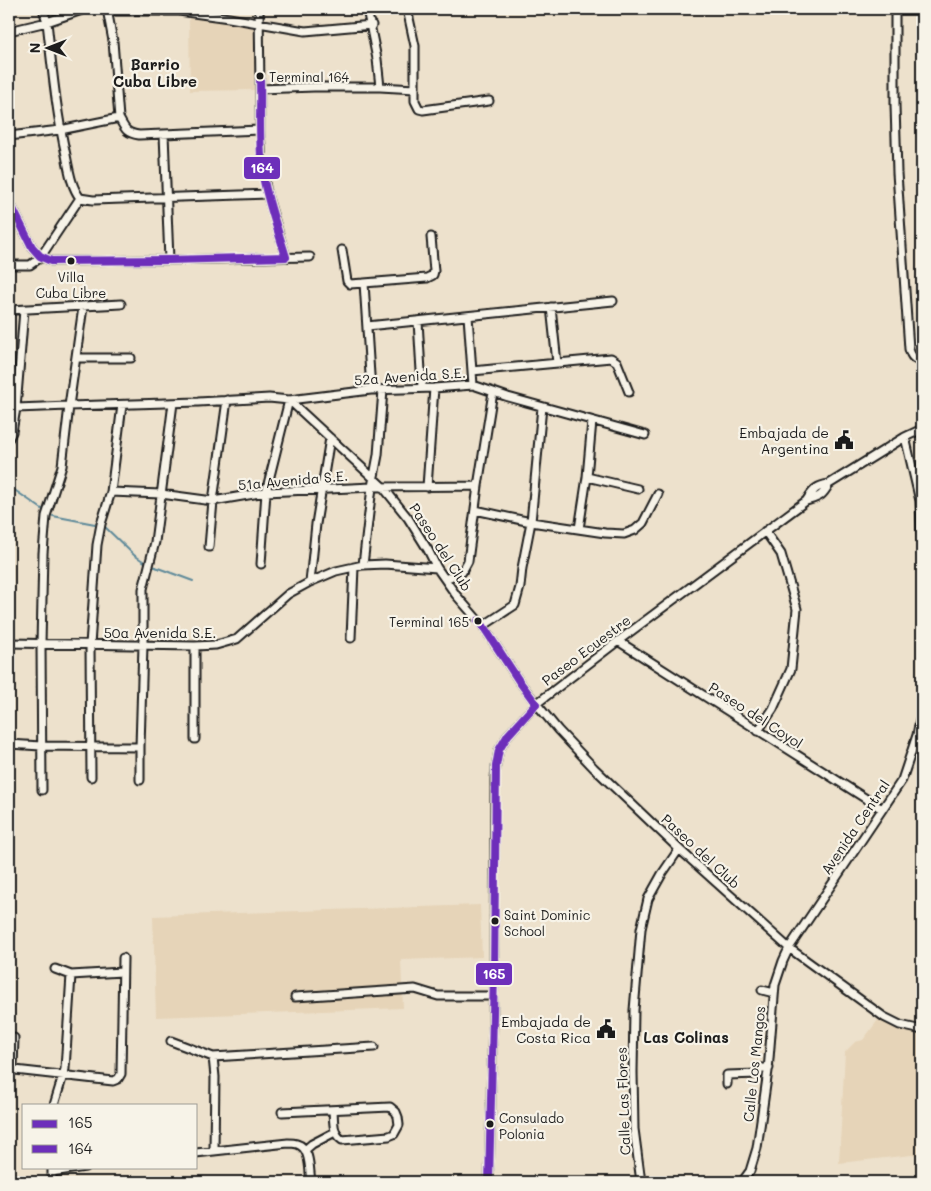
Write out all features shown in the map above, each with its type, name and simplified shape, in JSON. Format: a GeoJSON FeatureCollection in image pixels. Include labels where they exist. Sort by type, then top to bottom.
{"type":"FeatureCollection","features":[{"type":"Feature","properties":{"kind":"street"},"geometry":{"type":"LineString","coordinates":[[43,9],[60,130],[72,181],[80,198],[93,200],[267,194]]}},
{"type":"Feature","properties":{"kind":"street"},"geometry":{"type":"LineString","coordinates":[[9,31],[46,22],[85,9]]}},
{"type":"Feature","properties":{"kind":"street"},"geometry":{"type":"LineString","coordinates":[[259,9],[262,164],[267,194],[286,257]]}},
{"type":"Feature","properties":{"kind":"street"},"geometry":{"type":"LineString","coordinates":[[368,9],[378,59],[380,87]]}},
{"type":"Feature","properties":{"kind":"street"},"geometry":{"type":"LineString","coordinates":[[407,9],[415,46],[415,101],[420,109],[489,100]]}},
{"type":"Feature","properties":{"kind":"street"},"geometry":{"type":"LineString","coordinates":[[895,9],[897,173],[909,349],[912,357],[922,360]]}},
{"type":"Feature","properties":{"kind":"street"},"geometry":{"type":"LineString","coordinates":[[260,130],[140,135],[129,133],[119,118],[113,41],[107,10],[179,11],[305,31],[372,25]]}},
{"type":"Feature","properties":{"kind":"street"},"geometry":{"type":"LineString","coordinates":[[260,89],[314,87],[415,89]]}},
{"type":"Feature","properties":{"kind":"street"},"geometry":{"type":"LineString","coordinates":[[9,136],[60,130],[119,118]]}},
{"type":"Feature","properties":{"kind":"street"},"geometry":{"type":"LineString","coordinates":[[164,134],[169,260]]}},
{"type":"Feature","properties":{"kind":"street"},"geometry":{"type":"LineString","coordinates":[[9,265],[30,265],[40,258],[80,198]]}},
{"type":"Feature","properties":{"kind":"street"},"geometry":{"type":"LineString","coordinates":[[9,201],[32,246],[40,256],[51,261],[310,257]]}},
{"type":"Feature","properties":{"kind":"street"},"geometry":{"type":"LineString","coordinates":[[342,250],[347,281],[350,284],[427,278],[434,271],[431,237]]}},
{"type":"Feature","properties":{"kind":"street"},"geometry":{"type":"LineString","coordinates":[[364,283],[371,390]]}},
{"type":"Feature","properties":{"kind":"street"},"geometry":{"type":"LineString","coordinates":[[367,326],[613,301]]}},
{"type":"Feature","properties":{"kind":"street"},"geometry":{"type":"LineString","coordinates":[[9,310],[121,304]]}},
{"type":"Feature","properties":{"kind":"street"},"geometry":{"type":"LineString","coordinates":[[42,790],[41,644],[43,553],[46,516],[62,466],[83,306]]}},
{"type":"Feature","properties":{"kind":"street"},"geometry":{"type":"LineString","coordinates":[[551,307],[558,363]]}},
{"type":"Feature","properties":{"kind":"street"},"geometry":{"type":"LineString","coordinates":[[9,438],[12,432],[16,408],[24,310]]}},
{"type":"Feature","properties":{"kind":"street"},"geometry":{"type":"LineString","coordinates":[[468,316],[473,384]]}},
{"type":"Feature","properties":{"kind":"street"},"geometry":{"type":"LineString","coordinates":[[418,321],[422,388]]}},
{"type":"Feature","properties":{"kind":"street"},"geometry":{"type":"LineString","coordinates":[[76,358],[131,358]]}},
{"type":"Feature","properties":{"kind":"street"},"geometry":{"type":"LineString","coordinates":[[472,370],[611,358],[617,362],[629,392]]}},
{"type":"Feature","properties":{"kind":"street","name":"52a Avenida S.E."},"geometry":{"type":"LineString","coordinates":[[289,400],[371,390],[434,388],[473,384],[542,407],[645,435]]}},
{"type":"Feature","properties":{"kind":"street"},"geometry":{"type":"LineString","coordinates":[[427,487],[434,388]]}},
{"type":"Feature","properties":{"kind":"street"},"geometry":{"type":"LineString","coordinates":[[364,565],[384,390]]}},
{"type":"Feature","properties":{"kind":"street"},"geometry":{"type":"LineString","coordinates":[[445,579],[462,572],[468,561],[493,392]]}},
{"type":"Feature","properties":{"kind":"street"},"geometry":{"type":"LineString","coordinates":[[16,408],[269,398],[289,400],[266,492],[261,564]]}},
{"type":"Feature","properties":{"kind":"street"},"geometry":{"type":"LineString","coordinates":[[209,547],[213,501],[227,400]]}},
{"type":"Feature","properties":{"kind":"street","name":"Paseo del Club"},"geometry":{"type":"LineString","coordinates":[[289,400],[383,487],[408,518],[437,568],[456,595],[483,626],[536,704],[594,768],[679,849],[789,948],[884,1017],[900,1025],[922,1030]]}},
{"type":"Feature","properties":{"kind":"street"},"geometry":{"type":"LineString","coordinates":[[140,780],[143,589],[155,542],[174,403]]}},
{"type":"Feature","properties":{"kind":"street"},"geometry":{"type":"LineString","coordinates":[[90,777],[90,644],[97,545],[110,492],[122,405]]}},
{"type":"Feature","properties":{"kind":"street"},"geometry":{"type":"LineString","coordinates":[[483,626],[515,605],[520,587],[531,522],[542,407]]}},
{"type":"Feature","properties":{"kind":"street"},"geometry":{"type":"LineString","coordinates":[[579,529],[587,477],[592,421]]}},
{"type":"Feature","properties":{"kind":"street","name":"Paseo Ecuestre"},"geometry":{"type":"LineString","coordinates":[[489,1182],[496,766],[499,750],[508,735],[536,704],[806,501],[816,488],[829,484],[905,437],[922,429]]}},
{"type":"Feature","properties":{"kind":"street"},"geometry":{"type":"LineString","coordinates":[[905,437],[920,501],[922,555]]}},
{"type":"Feature","properties":{"kind":"street"},"geometry":{"type":"LineString","coordinates":[[310,582],[316,524],[330,438]]}},
{"type":"Feature","properties":{"kind":"street"},"geometry":{"type":"LineString","coordinates":[[587,477],[638,489]]}},
{"type":"Feature","properties":{"kind":"street","name":"51a Avenida S.E."},"geometry":{"type":"LineString","coordinates":[[110,492],[161,494],[213,501],[266,492],[372,487],[478,486]]}},
{"type":"Feature","properties":{"kind":"street"},"geometry":{"type":"LineString","coordinates":[[475,510],[531,522],[624,534],[635,530],[643,523],[658,494]]}},
{"type":"Feature","properties":{"kind":"street"},"geometry":{"type":"LineString","coordinates":[[758,730],[772,709],[791,668],[797,609],[781,554],[765,531]]}},
{"type":"Feature","properties":{"kind":"street","name":"50a Avenida S.E."},"geometry":{"type":"LineString","coordinates":[[9,643],[216,645],[236,639],[288,594],[336,571],[364,565],[385,564],[437,568]]}},
{"type":"Feature","properties":{"kind":"street"},"geometry":{"type":"LineString","coordinates":[[351,638],[354,567]]}},
{"type":"Feature","properties":{"kind":"street","name":"Paseo del Coyol"},"geometry":{"type":"LineString","coordinates":[[618,641],[882,809]]}},
{"type":"Feature","properties":{"kind":"street"},"geometry":{"type":"LineString","coordinates":[[195,646],[195,739]]}},
{"type":"Feature","properties":{"kind":"street","name":"Avenida Central"},"geometry":{"type":"LineString","coordinates":[[789,948],[902,780],[917,735],[922,710]]}},
{"type":"Feature","properties":{"kind":"street"},"geometry":{"type":"LineString","coordinates":[[9,744],[140,747]]}},
{"type":"Feature","properties":{"kind":"street","name":"Calle Las Flores"},"geometry":{"type":"LineString","coordinates":[[641,1182],[634,1129],[633,1072],[634,1010],[641,929],[648,899],[679,849]]}},
{"type":"Feature","properties":{"kind":"street","name":"Calle Los Mangos"},"geometry":{"type":"LineString","coordinates":[[742,1182],[750,1171],[756,1148],[769,1068],[774,993],[778,975],[789,948]]}},
{"type":"Feature","properties":{"kind":"street"},"geometry":{"type":"LineString","coordinates":[[14,1038],[12,1068],[15,1070],[113,1081],[118,1079],[121,1074],[123,958]]}},
{"type":"Feature","properties":{"kind":"street"},"geometry":{"type":"LineString","coordinates":[[55,969],[71,975],[122,972]]}},
{"type":"Feature","properties":{"kind":"street"},"geometry":{"type":"LineString","coordinates":[[54,1104],[66,1069],[71,975]]}},
{"type":"Feature","properties":{"kind":"street"},"geometry":{"type":"LineString","coordinates":[[295,996],[415,989],[438,996],[493,996]]}},
{"type":"Feature","properties":{"kind":"street"},"geometry":{"type":"LineString","coordinates":[[762,990],[774,993]]}},
{"type":"Feature","properties":{"kind":"street"},"geometry":{"type":"LineString","coordinates":[[171,1041],[213,1057],[374,1047]]}},
{"type":"Feature","properties":{"kind":"street"},"geometry":{"type":"LineString","coordinates":[[213,1057],[215,1077],[214,1150]]}},
{"type":"Feature","properties":{"kind":"street"},"geometry":{"type":"LineString","coordinates":[[728,1084],[728,1075],[759,1074],[759,1068],[769,1068]]}},
{"type":"Feature","properties":{"kind":"street"},"geometry":{"type":"LineString","coordinates":[[282,1112],[390,1107],[396,1112],[399,1125],[394,1134],[389,1136],[347,1140],[339,1138],[335,1132],[333,1110]]}},
{"type":"Feature","properties":{"kind":"street"},"geometry":{"type":"LineString","coordinates":[[305,1150],[312,1144],[335,1132]]}},
{"type":"Feature","properties":{"kind":"street"},"geometry":{"type":"LineString","coordinates":[[198,1153],[288,1143],[297,1144],[305,1150],[308,1156],[311,1182]]}},
{"type":"Feature","properties":{"kind":"street"},"geometry":{"type":"LineString","coordinates":[[52,1182],[52,1169],[68,1168]]}},
{"type":"Feature","properties":{"kind":"shaded area"},"geometry":{"type":"Polygon","coordinates":[[[189,18],[250,26],[254,30],[254,90],[190,91],[189,18]]]}},
{"type":"Feature","properties":{"kind":"shaded area"},"geometry":{"type":"Polygon","coordinates":[[[480,905],[482,957],[401,960],[403,1008],[156,1017],[153,916],[480,905]]]}},
{"type":"Feature","properties":{"kind":"shaded area"},"geometry":{"type":"Polygon","coordinates":[[[878,1020],[920,1035],[921,1154],[839,1163],[845,1052],[855,1042],[863,1040],[878,1020]]]}},
{"type":"Feature","properties":{"kind":"waterway"},"geometry":{"type":"LineString","coordinates":[[9,484],[13,489],[42,509]]}},
{"type":"Feature","properties":{"kind":"waterway"},"geometry":{"type":"LineString","coordinates":[[53,516],[95,524]]}},
{"type":"Feature","properties":{"kind":"waterway"},"geometry":{"type":"LineString","coordinates":[[103,525],[134,555],[146,563]]}},
{"type":"Feature","properties":{"kind":"waterway"},"geometry":{"type":"LineString","coordinates":[[150,565],[193,581]]}},
{"type":"Feature","properties":{"kind":"transit line","name":"164"},"geometry":{"type":"LineString","coordinates":[[260,76],[261,164],[270,206],[286,257]]}},
{"type":"Feature","properties":{"kind":"transit line","name":"164"},"geometry":{"type":"LineString","coordinates":[[9,201],[32,247],[40,256],[51,261],[286,257]]}},
{"type":"Feature","properties":{"kind":"transit line","name":"165"},"geometry":{"type":"LineString","coordinates":[[478,621],[536,704]]}},
{"type":"Feature","properties":{"kind":"transit line","name":"165"},"geometry":{"type":"LineString","coordinates":[[489,1182],[496,766],[499,750],[508,735],[536,704]]}},
{"type":"Feature","properties":{"kind":"place","name":"Terminal 164"},"geometry":{"type":"Point","coordinates":[260,76]}},
{"type":"Feature","properties":{"kind":"place","name":"Villa Cuba Libre"},"geometry":{"type":"Point","coordinates":[71,261]}},
{"type":"Feature","properties":{"kind":"place","name":"Embajada de Argentina"},"geometry":{"type":"Point","coordinates":[844,440]}},
{"type":"Feature","properties":{"kind":"place","name":"Terminal 165"},"geometry":{"type":"Point","coordinates":[478,621]}},
{"type":"Feature","properties":{"kind":"place","name":"Saint Dominic School"},"geometry":{"type":"Point","coordinates":[495,921]}},
{"type":"Feature","properties":{"kind":"place","name":"Embajada de Costa Rica"},"geometry":{"type":"Point","coordinates":[606,1029]}},
{"type":"Feature","properties":{"kind":"place","name":"Consulado Polonia"},"geometry":{"type":"Point","coordinates":[490,1124]}},
{"type":"Feature","properties":{"kind":"district","name":"Barrio Cuba Libre"},"geometry":{"type":"Point","coordinates":[155,72]}},
{"type":"Feature","properties":{"kind":"district","name":"Las Colinas"},"geometry":{"type":"Point","coordinates":[686,1037]}}]}
